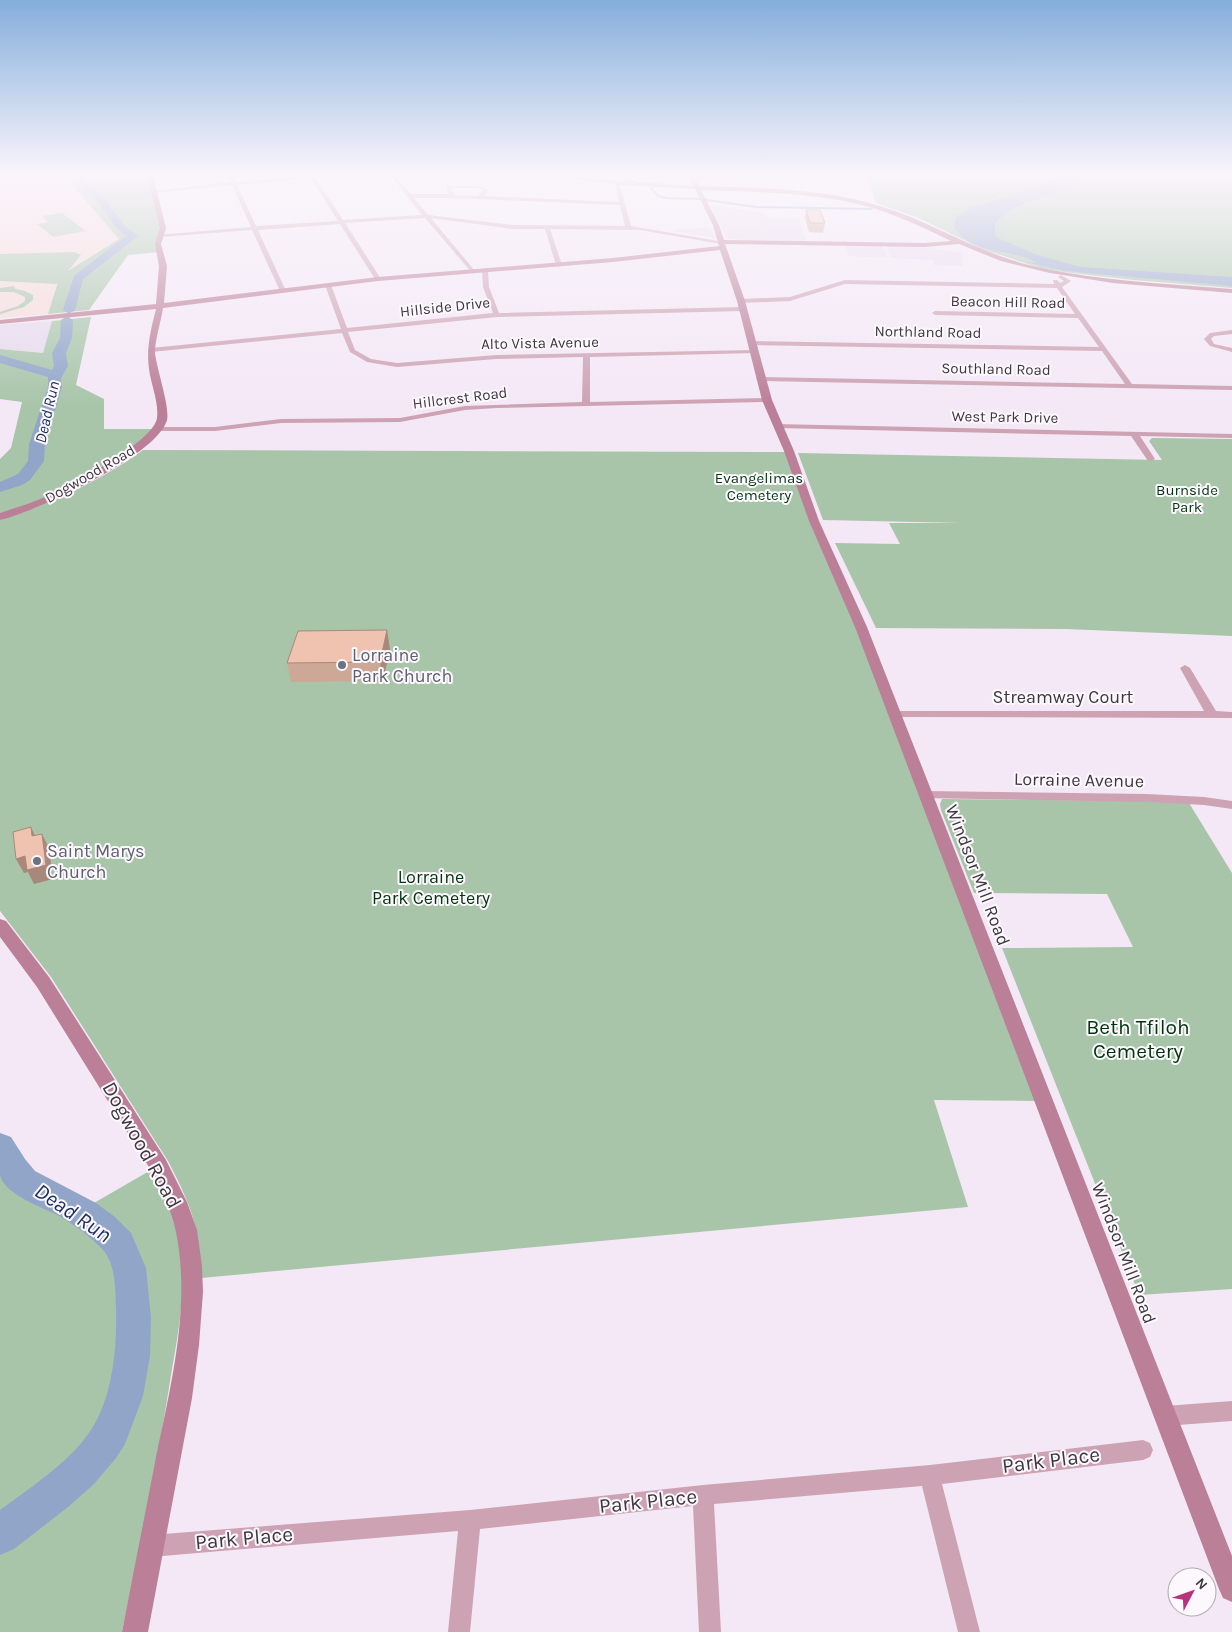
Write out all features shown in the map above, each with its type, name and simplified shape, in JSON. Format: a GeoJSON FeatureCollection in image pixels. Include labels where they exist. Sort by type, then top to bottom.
{"type":"FeatureCollection","features":[{"type":"Feature","properties":{"kind":"main road"},"geometry":{"type":"LineString","coordinates":[[157,429],[162,420],[162,410],[153,370],[151,350],[160,306],[163,266],[160,252]]}},
{"type":"Feature","properties":{"kind":"main road"},"geometry":{"type":"LineString","coordinates":[[0,322],[160,306],[378,279],[559,265],[686,252]]}},
{"type":"Feature","properties":{"kind":"main road","name":"Windsor Mill Road"},"geometry":{"type":"LineString","coordinates":[[724,252],[742,306],[767,400],[814,520],[862,627],[925,795],[1232,1588]]}},
{"type":"Feature","properties":{"kind":"main road"},"geometry":{"type":"LineString","coordinates":[[970,252],[1018,268],[1062,275],[1232,291]]}},
{"type":"Feature","properties":{"kind":"main road"},"geometry":{"type":"LineString","coordinates":[[981,252],[1062,275]]}},
{"type":"Feature","properties":{"kind":"main road","name":"Dogwood Road"},"geometry":{"type":"LineString","coordinates":[[0,517],[47,500],[84,481],[133,452],[157,429]]}},
{"type":"Feature","properties":{"kind":"main road","name":"Dogwood Road"},"geometry":{"type":"LineString","coordinates":[[0,924],[43,982],[159,1166],[176,1198],[188,1238],[190,1319],[181,1392],[135,1632]]}},
{"type":"Feature","properties":{"kind":"street"},"geometry":{"type":"LineString","coordinates":[[265,252],[282,291]]}},
{"type":"Feature","properties":{"kind":"street"},"geometry":{"type":"LineString","coordinates":[[360,252],[378,279]]}},
{"type":"Feature","properties":{"kind":"street"},"geometry":{"type":"LineString","coordinates":[[456,252],[473,272]]}},
{"type":"Feature","properties":{"kind":"street"},"geometry":{"type":"LineString","coordinates":[[555,252],[559,265]]}},
{"type":"Feature","properties":{"kind":"street"},"geometry":{"type":"LineString","coordinates":[[485,271],[488,293],[497,314]]}},
{"type":"Feature","properties":{"kind":"street"},"geometry":{"type":"LineString","coordinates":[[1062,275],[1068,281],[1059,286],[1130,386]]}},
{"type":"Feature","properties":{"kind":"street","name":"Hillside Drive"},"geometry":{"type":"LineString","coordinates":[[151,350],[497,314],[742,306],[790,299],[836,284],[850,282],[1059,286]]}},
{"type":"Feature","properties":{"kind":"street","name":"Alto Vista Avenue"},"geometry":{"type":"LineString","coordinates":[[328,285],[343,330],[355,355],[369,361],[388,365],[408,365],[481,357],[587,356],[753,347]]}},
{"type":"Feature","properties":{"kind":"street","name":"Beacon Hill Road"},"geometry":{"type":"LineString","coordinates":[[935,313],[1080,316]]}},
{"type":"Feature","properties":{"kind":"street"},"geometry":{"type":"LineString","coordinates":[[1232,332],[1212,334],[1206,339],[1212,345],[1232,350]]}},
{"type":"Feature","properties":{"kind":"street","name":"Northland Road"},"geometry":{"type":"LineString","coordinates":[[753,347],[1103,349]]}},
{"type":"Feature","properties":{"kind":"street"},"geometry":{"type":"LineString","coordinates":[[586,404],[587,356]]}},
{"type":"Feature","properties":{"kind":"street","name":"Southland Road"},"geometry":{"type":"LineString","coordinates":[[760,379],[1232,388]]}},
{"type":"Feature","properties":{"kind":"street","name":"Hillcrest Road"},"geometry":{"type":"LineString","coordinates":[[157,429],[215,429],[288,421],[379,421],[414,418],[481,406],[767,400]]}},
{"type":"Feature","properties":{"kind":"street","name":"West Park Drive"},"geometry":{"type":"LineString","coordinates":[[778,426],[1232,436]]}},
{"type":"Feature","properties":{"kind":"street"},"geometry":{"type":"LineString","coordinates":[[1134,434],[1152,458]]}},
{"type":"Feature","properties":{"kind":"street"},"geometry":{"type":"LineString","coordinates":[[1185,668],[1212,715]]}},
{"type":"Feature","properties":{"kind":"street","name":"Streamway Court"},"geometry":{"type":"LineString","coordinates":[[894,714],[1232,715]]}},
{"type":"Feature","properties":{"kind":"street","name":"Lorraine Avenue"},"geometry":{"type":"LineString","coordinates":[[925,795],[1147,798],[1204,800],[1232,805]]}},
{"type":"Feature","properties":{"kind":"street"},"geometry":{"type":"LineString","coordinates":[[1165,1416],[1232,1411]]}},
{"type":"Feature","properties":{"kind":"street","name":"Park Place"},"geometry":{"type":"LineString","coordinates":[[151,1546],[470,1520],[704,1495],[930,1475],[1143,1450]]}},
{"type":"Feature","properties":{"kind":"street"},"geometry":{"type":"LineString","coordinates":[[930,1475],[969,1632]]}},
{"type":"Feature","properties":{"kind":"street"},"geometry":{"type":"LineString","coordinates":[[704,1495],[710,1632]]}},
{"type":"Feature","properties":{"kind":"street"},"geometry":{"type":"LineString","coordinates":[[460,1632],[470,1520]]}},
{"type":"Feature","properties":{"kind":"shaded area"},"geometry":{"type":"Polygon","coordinates":[[[0,252],[98,252],[61,276],[48,314],[0,318],[0,252]]]}},
{"type":"Feature","properties":{"kind":"shaded area"},"geometry":{"type":"Polygon","coordinates":[[[848,252],[885,252],[887,258],[849,256],[848,252]]]}},
{"type":"Feature","properties":{"kind":"shaded area"},"geometry":{"type":"Polygon","coordinates":[[[889,252],[963,253],[962,266],[933,265],[933,260],[890,258],[889,252]]]}},
{"type":"Feature","properties":{"kind":"shaded area"},"geometry":{"type":"Polygon","coordinates":[[[52,321],[43,353],[0,349],[0,325],[52,321]]]}},
{"type":"Feature","properties":{"kind":"green space"},"geometry":{"type":"Polygon","coordinates":[[[74,252],[81,255],[68,271],[98,252],[157,252],[128,255],[89,310],[48,314],[58,282],[56,284],[0,281],[0,254],[74,252]]]}},
{"type":"Feature","properties":{"kind":"green space"},"geometry":{"type":"Polygon","coordinates":[[[992,252],[1232,252],[1232,288],[1134,280],[1040,268],[992,252]]]}},
{"type":"Feature","properties":{"kind":"green space"},"geometry":{"type":"Polygon","coordinates":[[[14,286],[15,289],[33,295],[33,300],[24,307],[0,314],[0,312],[18,306],[25,301],[25,297],[14,292],[0,292],[0,288],[14,286]]]}},
{"type":"Feature","properties":{"kind":"green space"},"geometry":{"type":"Polygon","coordinates":[[[91,317],[76,385],[104,399],[104,429],[156,429],[121,458],[83,481],[0,517],[0,459],[11,448],[22,402],[0,399],[0,349],[43,353],[52,321],[91,317]]]}},
{"type":"Feature","properties":{"kind":"green space","name":"Burnside Park"},"geometry":{"type":"Polygon","coordinates":[[[1152,438],[1232,439],[1232,636],[1066,629],[876,628],[835,543],[900,544],[889,523],[962,523],[823,520],[798,453],[1162,460],[1149,441],[1152,438]]]}},
{"type":"Feature","properties":{"kind":"green space","name":"Lorraine Park Cemetery"},"geometry":{"type":"Polygon","coordinates":[[[143,450],[785,452],[809,520],[856,627],[1035,1101],[934,1100],[968,1207],[201,1278],[195,1224],[185,1196],[168,1161],[51,977],[0,911],[0,520],[74,491],[109,472],[143,450]]]}},
{"type":"Feature","properties":{"kind":"green space","name":"Beth Tfiloh Cemetery"},"geometry":{"type":"Polygon","coordinates":[[[942,799],[1189,803],[1232,873],[1232,1289],[1139,1295],[1002,948],[1133,947],[1107,894],[974,893],[941,810],[940,804],[942,799]]]}},
{"type":"Feature","properties":{"kind":"green space"},"geometry":{"type":"Polygon","coordinates":[[[0,1166],[68,1218],[151,1170],[177,1227],[183,1269],[179,1324],[154,1472],[122,1632],[0,1632],[0,1166]]]}},
{"type":"Feature","properties":{"kind":"water"},"geometry":{"type":"Polygon","coordinates":[[[1003,252],[1030,252],[1081,267],[1232,277],[1232,286],[1066,271],[1024,262],[1037,263],[1003,252]]]}},
{"type":"Feature","properties":{"kind":"building"},"geometry":{"type":"Polygon","coordinates":[[[387,630],[380,662],[287,663],[298,631],[387,630]]]}},
{"type":"Feature","properties":{"kind":"building"},"geometry":{"type":"Polygon","coordinates":[[[31,827],[32,836],[42,834],[46,865],[27,870],[25,856],[16,859],[13,832],[31,827]]]}},
{"type":"Feature","properties":{"kind":"waterway","name":"Dead Run"},"geometry":{"type":"LineString","coordinates":[[69,310],[78,278],[112,252]]}},
{"type":"Feature","properties":{"kind":"waterway","name":"Dead Run"},"geometry":{"type":"LineString","coordinates":[[0,487],[16,482],[24,477],[36,461],[37,444],[55,387],[54,378],[61,366],[59,353],[66,338],[67,320]]}},
{"type":"Feature","properties":{"kind":"waterway"},"geometry":{"type":"LineString","coordinates":[[0,359],[55,375]]}},
{"type":"Feature","properties":{"kind":"waterway","name":"Dead Run"},"geometry":{"type":"LineString","coordinates":[[0,1147],[20,1178],[84,1214],[103,1228],[119,1244],[129,1268],[134,1318],[132,1356],[124,1396],[111,1431],[103,1445],[68,1482],[0,1535]]}},
{"type":"Feature","properties":{"kind":"place","name":"Lorraine Park Church"},"geometry":{"type":"Point","coordinates":[342,665]}},
{"type":"Feature","properties":{"kind":"place","name":"Saint Marys Church"},"geometry":{"type":"Point","coordinates":[37,861]}},
{"type":"Feature","properties":{"kind":"park label","name":"Evangelimas Cemetery"},"geometry":{"type":"Point","coordinates":[759,486]}}]}
